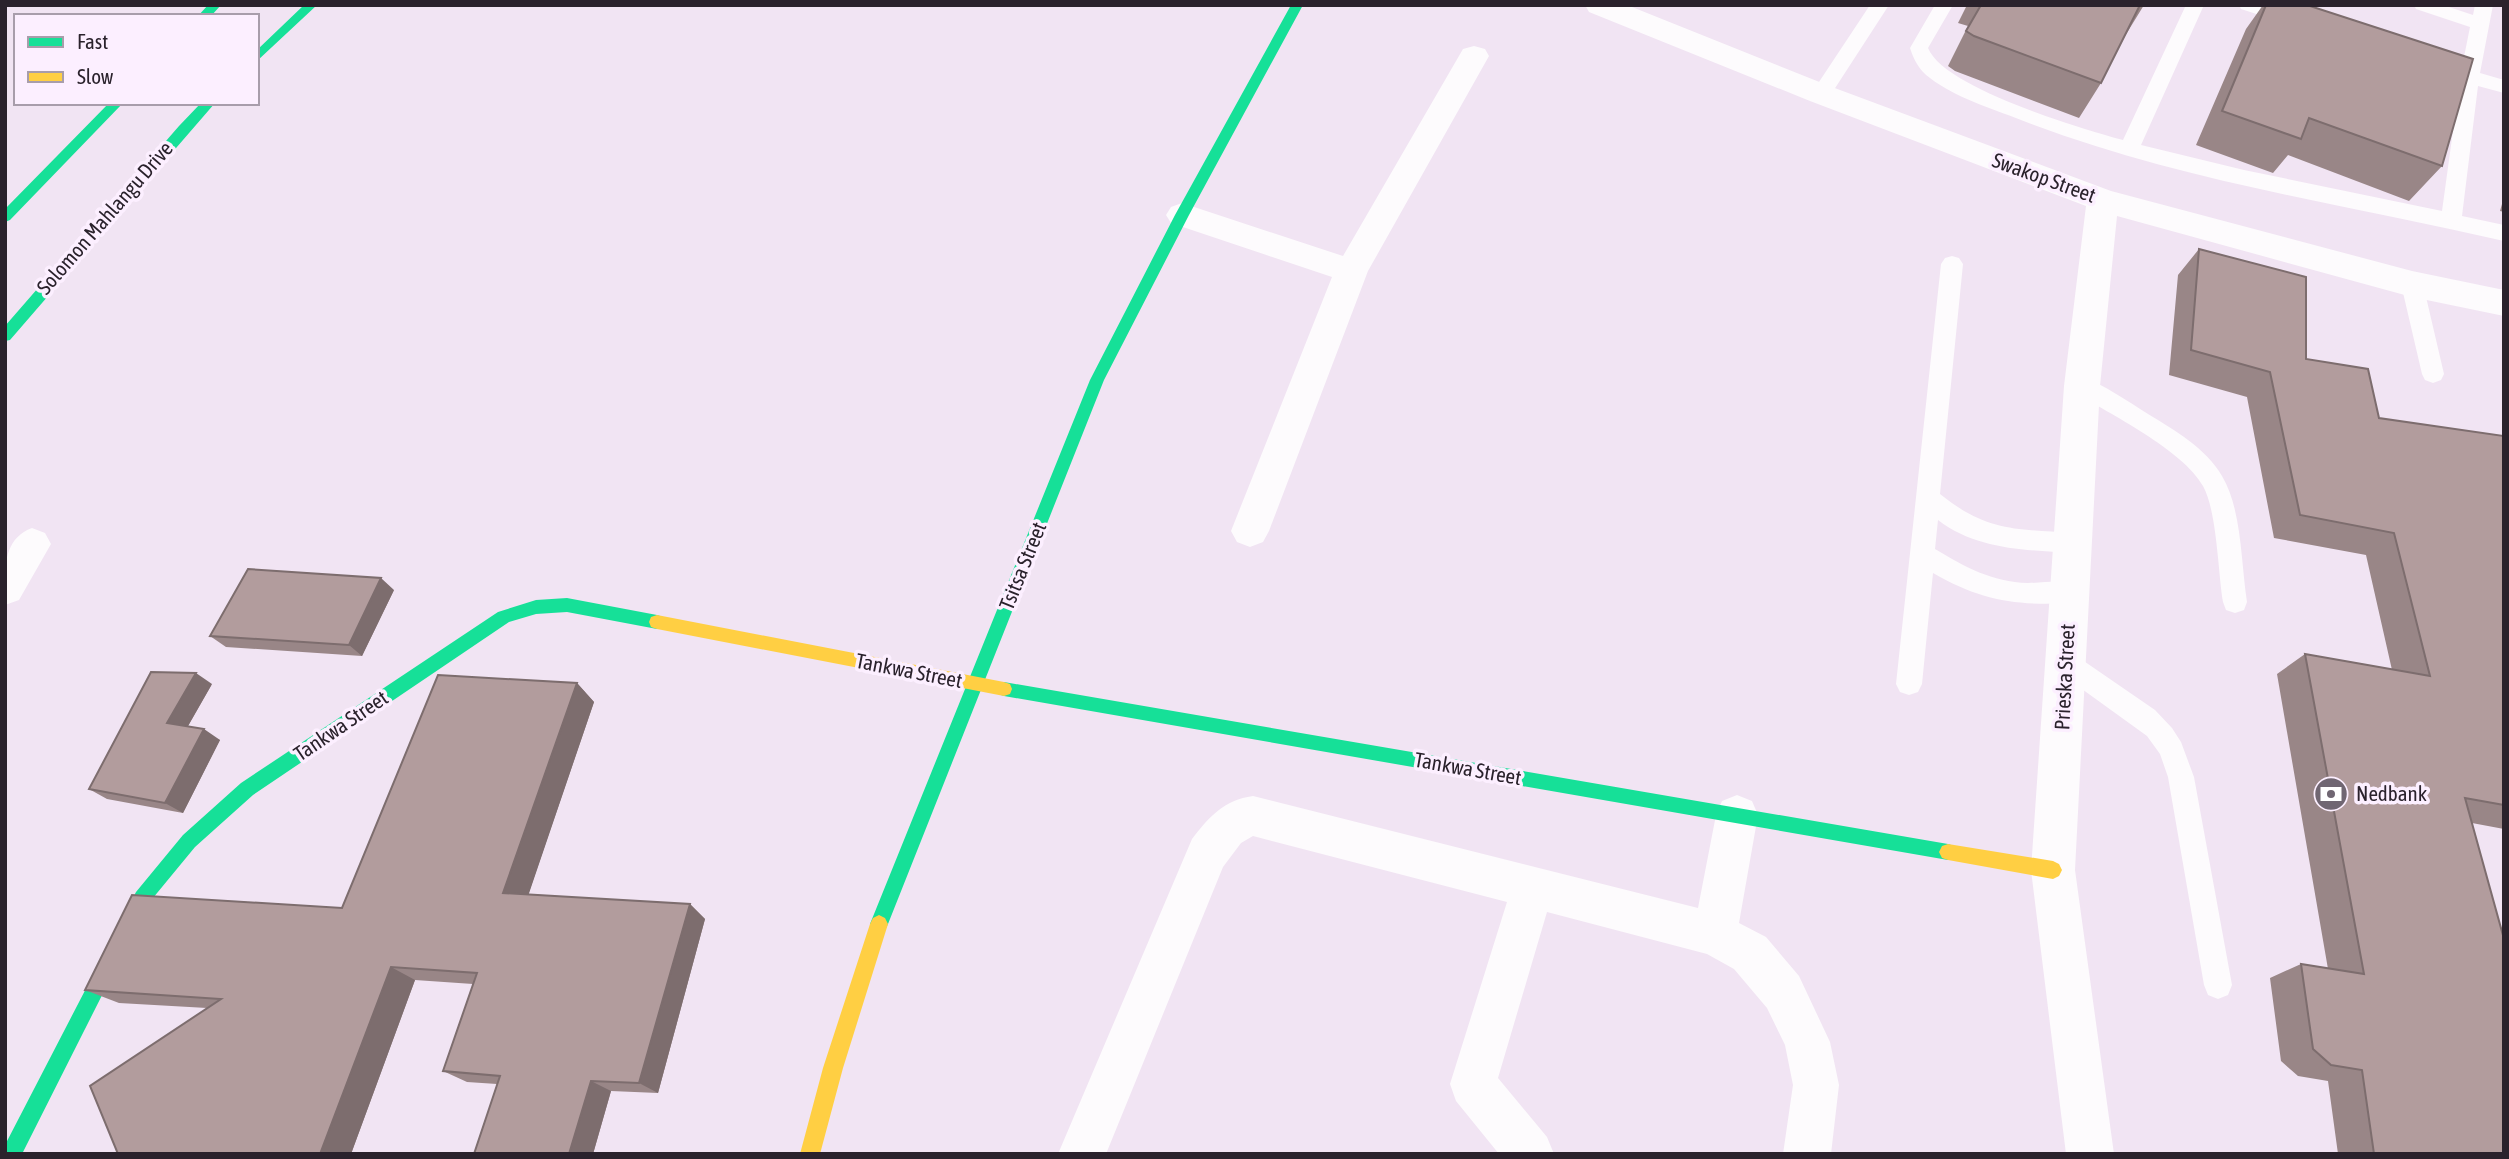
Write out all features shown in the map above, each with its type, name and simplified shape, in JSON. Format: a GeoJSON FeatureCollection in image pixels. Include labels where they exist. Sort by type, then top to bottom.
{"type":"FeatureCollection","features":[{"type":"Feature","properties":{"kind":"street"},"geometry":{"type":"LineString","coordinates":[[259,55],[311,5]]}},
{"type":"Feature","properties":{"kind":"street","name":"Tsitsa Street"},"geometry":{"type":"LineString","coordinates":[[810,1154],[833,1068],[875,934],[1097,380],[1182,215],[1297,5]]}},
{"type":"Feature","properties":{"kind":"street","name":"Swakop Street"},"geometry":{"type":"LineString","coordinates":[[1599,5],[1821,94],[2103,200],[2412,284],[2504,303]]}},
{"type":"Feature","properties":{"kind":"street"},"geometry":{"type":"LineString","coordinates":[[1250,531],[1351,271],[1474,57]]}},
{"type":"Feature","properties":{"kind":"street"},"geometry":{"type":"LineString","coordinates":[[5,217],[115,105]]}},
{"type":"Feature","properties":{"kind":"street","name":"Solomon Mahlangu Drive"},"geometry":{"type":"LineString","coordinates":[[5,336],[183,129],[207,105]]}},
{"type":"Feature","properties":{"kind":"street","name":"Prieska Street"},"geometry":{"type":"LineString","coordinates":[[2090,1154],[2053,870],[2082,386],[2103,200]]}},
{"type":"Feature","properties":{"kind":"street"},"geometry":{"type":"LineString","coordinates":[[1182,215],[1351,271]]}},
{"type":"Feature","properties":{"kind":"street"},"geometry":{"type":"LineString","coordinates":[[5,587],[32,544]]}},
{"type":"Feature","properties":{"kind":"street","name":"Tankwa Street"},"geometry":{"type":"LineString","coordinates":[[11,1154],[142,898],[189,841],[247,789],[504,617],[536,607],[567,606],[976,684],[2053,870]]}},
{"type":"Feature","properties":{"kind":"street"},"geometry":{"type":"LineString","coordinates":[[1715,934],[1737,815]]}},
{"type":"Feature","properties":{"kind":"street"},"geometry":{"type":"LineString","coordinates":[[1082,1154],[1207,854],[1225,830],[1240,817],[1253,816],[1715,934],[1750,953],[1783,992],[1807,1042],[1816,1086],[1807,1154]]}},
{"type":"Feature","properties":{"kind":"street"},"geometry":{"type":"LineString","coordinates":[[1530,1154],[1473,1084],[1533,887]]}},
{"type":"Feature","properties":{"kind":"lane"},"geometry":{"type":"LineString","coordinates":[[1821,94],[1881,5]]}},
{"type":"Feature","properties":{"kind":"lane"},"geometry":{"type":"LineString","coordinates":[[1944,5],[1919,48],[1925,62],[1942,76],[2017,112],[2129,148],[2278,187],[2451,220],[2504,233]]}},
{"type":"Feature","properties":{"kind":"lane"},"geometry":{"type":"LineString","coordinates":[[2129,148],[2195,5]]}},
{"type":"Feature","properties":{"kind":"lane"},"geometry":{"type":"LineString","coordinates":[[2248,5],[2313,26]]}},
{"type":"Feature","properties":{"kind":"lane"},"geometry":{"type":"LineString","coordinates":[[2423,5],[2482,15],[2470,76],[2451,220]]}},
{"type":"Feature","properties":{"kind":"lane"},"geometry":{"type":"LineString","coordinates":[[2418,59],[2504,87]]}},
{"type":"Feature","properties":{"kind":"lane"},"geometry":{"type":"LineString","coordinates":[[1909,684],[1952,264]]}},
{"type":"Feature","properties":{"kind":"lane"},"geometry":{"type":"LineString","coordinates":[[2412,284],[2433,374]]}},
{"type":"Feature","properties":{"kind":"lane"},"geometry":{"type":"LineString","coordinates":[[2082,386],[2191,456],[2209,475],[2219,501],[2235,602]]}},
{"type":"Feature","properties":{"kind":"lane"},"geometry":{"type":"LineString","coordinates":[[1929,499],[1958,522],[1976,531],[2011,539],[2073,543]]}},
{"type":"Feature","properties":{"kind":"lane"},"geometry":{"type":"LineString","coordinates":[[1923,554],[1964,580],[2002,592],[2069,592]]}},
{"type":"Feature","properties":{"kind":"lane"},"geometry":{"type":"LineString","coordinates":[[2066,663],[2147,721],[2162,734],[2174,756],[2181,777],[2218,985]]}},
{"type":"Feature","properties":{"kind":"building"},"geometry":{"type":"Polygon","coordinates":[[[1981,5],[2140,5],[2101,83],[1966,31],[1981,5]]]}},
{"type":"Feature","properties":{"kind":"building"},"geometry":{"type":"Polygon","coordinates":[[[2266,5],[2307,5],[2473,59],[2442,166],[2309,118],[2301,139],[2222,111],[2266,5]]]}},
{"type":"Feature","properties":{"kind":"building"},"geometry":{"type":"Polygon","coordinates":[[[2199,249],[2306,277],[2306,359],[2368,369],[2379,418],[2504,436],[2504,805],[2465,798],[2504,939],[2504,1154],[2374,1154],[2362,1070],[2331,1065],[2313,1049],[2301,964],[2364,974],[2305,654],[2430,676],[2394,533],[2300,515],[2270,372],[2191,350],[2199,249]]]}},
{"type":"Feature","properties":{"kind":"building"},"geometry":{"type":"Polygon","coordinates":[[[248,569],[381,578],[349,645],[210,636],[248,569]]]}},
{"type":"Feature","properties":{"kind":"building"},"geometry":{"type":"Polygon","coordinates":[[[151,672],[196,673],[167,723],[204,729],[165,803],[89,789],[151,672]]]}},
{"type":"Feature","properties":{"kind":"building"},"geometry":{"type":"Polygon","coordinates":[[[438,675],[577,683],[503,893],[690,904],[639,1083],[591,1081],[569,1154],[474,1154],[500,1076],[443,1071],[477,973],[391,967],[320,1154],[118,1154],[90,1086],[221,999],[85,990],[132,895],[342,908],[438,675]]]}},
{"type":"Feature","properties":{"kind":"traffic: fast"},"geometry":{"type":"LineString","coordinates":[[206,14],[215,5]]}},
{"type":"Feature","properties":{"kind":"traffic: fast"},"geometry":{"type":"LineString","coordinates":[[259,55],[311,5]]}},
{"type":"Feature","properties":{"kind":"traffic: fast"},"geometry":{"type":"LineString","coordinates":[[879,924],[1097,380],[1182,215],[1297,5]]}},
{"type":"Feature","properties":{"kind":"traffic: fast"},"geometry":{"type":"LineString","coordinates":[[5,217],[115,105]]}},
{"type":"Feature","properties":{"kind":"traffic: fast"},"geometry":{"type":"LineString","coordinates":[[5,336],[183,129],[207,105]]}},
{"type":"Feature","properties":{"kind":"traffic: fast"},"geometry":{"type":"LineString","coordinates":[[11,1154],[142,898],[189,841],[247,789],[504,617],[536,607],[567,605],[657,622]]}},
{"type":"Feature","properties":{"kind":"traffic: fast"},"geometry":{"type":"LineString","coordinates":[[1004,689],[1948,852]]}},
{"type":"Feature","properties":{"kind":"traffic: slow"},"geometry":{"type":"LineString","coordinates":[[657,622],[1004,689]]}},
{"type":"Feature","properties":{"kind":"traffic: slow"},"geometry":{"type":"LineString","coordinates":[[1948,852],[2053,870]]}},
{"type":"Feature","properties":{"kind":"traffic: slow"},"geometry":{"type":"LineString","coordinates":[[810,1154],[833,1068],[879,924]]}},
{"type":"Feature","properties":{"kind":"place","name":"Nedbank"},"geometry":{"type":"Point","coordinates":[2331,794]}}]}
